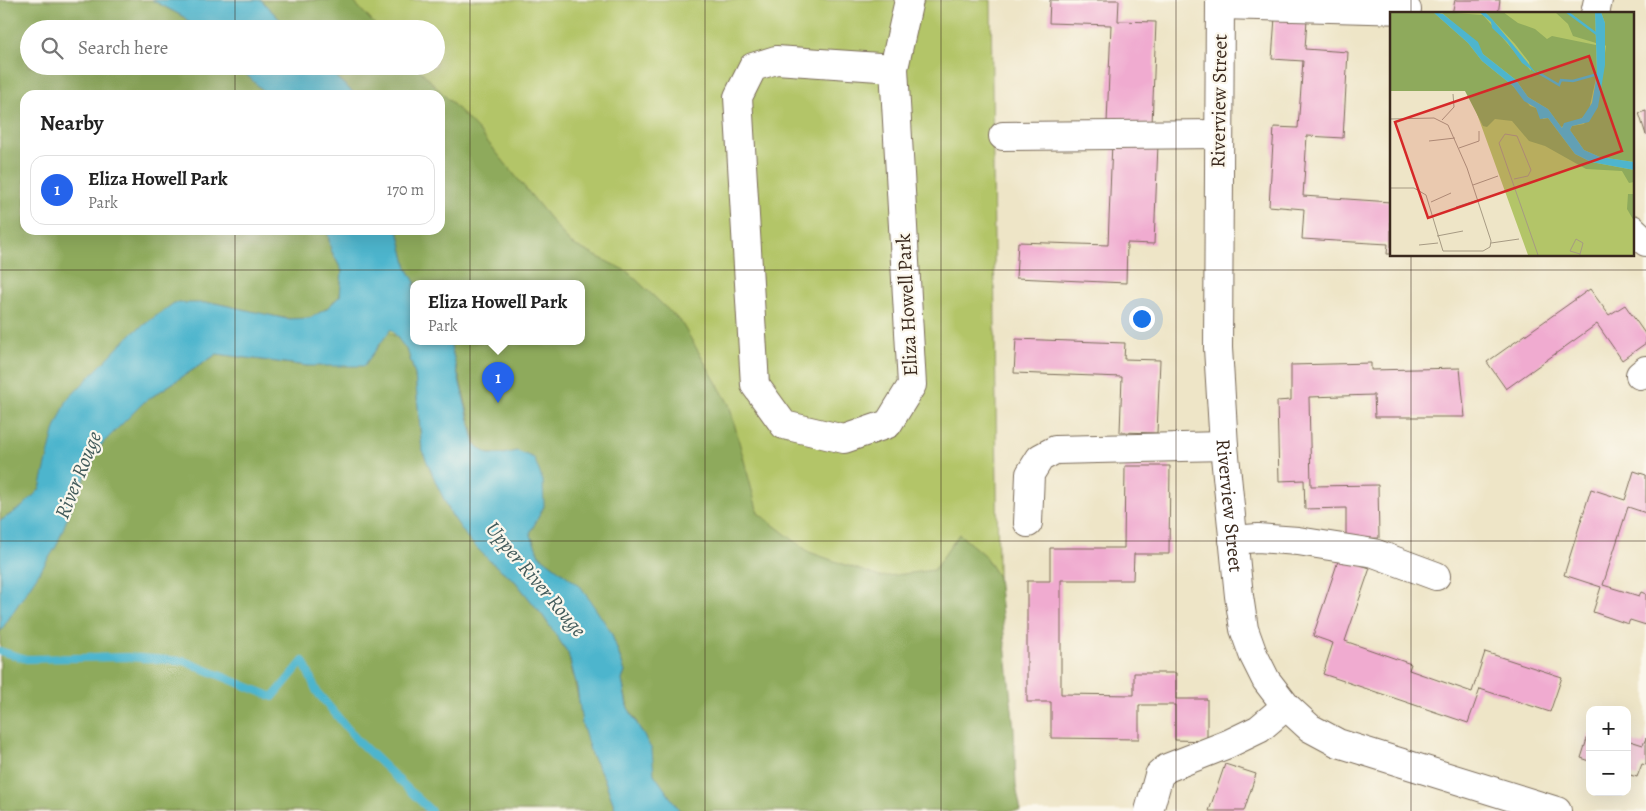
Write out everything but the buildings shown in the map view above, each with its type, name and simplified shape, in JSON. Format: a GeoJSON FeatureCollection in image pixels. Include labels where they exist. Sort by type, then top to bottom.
{"type":"FeatureCollection","features":[{"type":"Feature","properties":{"kind":"street","name":"Eliza Howell Park"},"geometry":{"type":"LineString","coordinates":[[894,68],[776,60],[753,68],[738,97],[755,385],[784,426],[844,439],[888,424],[912,385],[894,68],[910,0]]}},
{"type":"Feature","properties":{"kind":"street"},"geometry":{"type":"LineString","coordinates":[[1220,2],[1407,10]]}},
{"type":"Feature","properties":{"kind":"street","name":"Riverview Street"},"geometry":{"type":"LineString","coordinates":[[1220,2],[1218,348],[1224,446],[1239,596],[1244,629],[1253,654],[1266,680],[1286,706],[1310,728],[1338,744],[1493,802],[1556,811]]}},
{"type":"Feature","properties":{"kind":"street"},"geometry":{"type":"LineString","coordinates":[[1003,136],[1219,134]]}},
{"type":"Feature","properties":{"kind":"street"},"geometry":{"type":"LineString","coordinates":[[1634,231],[1646,242]]}},
{"type":"Feature","properties":{"kind":"street"},"geometry":{"type":"LineString","coordinates":[[1028,523],[1030,474],[1040,458],[1055,450],[1224,446]]}},
{"type":"Feature","properties":{"kind":"street"},"geometry":{"type":"LineString","coordinates":[[1233,540],[1258,538],[1298,541],[1374,553],[1436,576]]}},
{"type":"Feature","properties":{"kind":"street"},"geometry":{"type":"LineString","coordinates":[[1149,811],[1159,775],[1167,768],[1228,744],[1259,729],[1286,706]]}},
{"type":"Feature","properties":{"kind":"green space"},"geometry":{"type":"Polygon","coordinates":[[[0,0],[991,0],[1001,811],[0,811],[0,0]]]}},
{"type":"Feature","properties":{"kind":"green space"},"geometry":{"type":"Polygon","coordinates":[[[0,0],[152,0],[187,20],[20,20],[20,75],[247,75],[263,90],[20,90],[20,235],[328,235],[331,250],[342,271],[340,296],[323,311],[304,319],[279,317],[215,303],[48,461],[40,489],[22,507],[0,521],[0,0]]]}},
{"type":"Feature","properties":{"kind":"green space"},"geometry":{"type":"Polygon","coordinates":[[[261,0],[352,0],[371,20],[280,20],[261,0]]]}},
{"type":"Feature","properties":{"kind":"green space"},"geometry":{"type":"Polygon","coordinates":[[[333,75],[425,75],[439,90],[350,90],[333,75]]]}},
{"type":"Feature","properties":{"kind":"green space"},"geometry":{"type":"Polygon","coordinates":[[[445,96],[478,130],[570,243],[628,272],[681,322],[729,404],[758,513],[809,552],[880,577],[934,570],[959,534],[984,555],[998,577],[1014,729],[1016,786],[1021,811],[680,811],[653,774],[636,720],[628,708],[622,680],[625,672],[611,632],[556,568],[539,555],[530,533],[544,506],[517,451],[503,454],[488,454],[477,446],[451,345],[585,345],[585,280],[414,280],[407,268],[399,235],[445,235],[445,96]]]}},
{"type":"Feature","properties":{"kind":"green space"},"geometry":{"type":"Polygon","coordinates":[[[387,331],[398,338],[408,352],[415,375],[422,450],[451,514],[473,544],[491,562],[515,581],[543,616],[568,653],[591,754],[604,778],[616,811],[0,811],[0,632],[102,444],[144,402],[217,354],[307,366],[377,349],[387,331]]]}},
{"type":"Feature","properties":{"kind":"water"},"geometry":{"type":"Polygon","coordinates":[[[152,0],[261,0],[280,20],[187,20],[152,0]]]}},
{"type":"Feature","properties":{"kind":"water"},"geometry":{"type":"Polygon","coordinates":[[[247,75],[333,75],[350,90],[263,90],[247,75]]]}},
{"type":"Feature","properties":{"kind":"water"},"geometry":{"type":"Polygon","coordinates":[[[328,235],[399,235],[407,268],[414,280],[410,280],[410,345],[451,345],[475,445],[488,454],[503,454],[517,451],[534,458],[543,481],[544,506],[530,533],[539,555],[581,587],[611,632],[625,672],[622,680],[627,706],[652,750],[654,774],[680,811],[616,811],[604,778],[591,754],[582,724],[577,687],[568,653],[543,616],[515,581],[491,562],[469,540],[451,514],[437,485],[422,450],[415,375],[408,352],[391,329],[364,366],[307,366],[217,354],[144,402],[102,444],[78,491],[56,547],[0,632],[0,521],[22,507],[40,489],[54,431],[67,400],[131,334],[174,303],[215,303],[287,319],[310,318],[326,309],[340,296],[342,271],[331,250],[328,235]]]}},
{"type":"Feature","properties":{"kind":"waterway"},"geometry":{"type":"LineString","coordinates":[[0,651],[26,659],[127,657],[184,661],[273,697],[303,661],[317,692],[358,741],[431,811]]}},
{"type":"Feature","properties":{"kind":"place","name":"Eliza Howell Park"},"geometry":{"type":"Point","coordinates":[498,403]}},
{"type":"Feature","properties":{"kind":"water label","name":"River Rouge"},"geometry":{"type":"Point","coordinates":[78,475]}},
{"type":"Feature","properties":{"kind":"water label","name":"Upper River Rouge"},"geometry":{"type":"Point","coordinates":[536,579]}}]}
